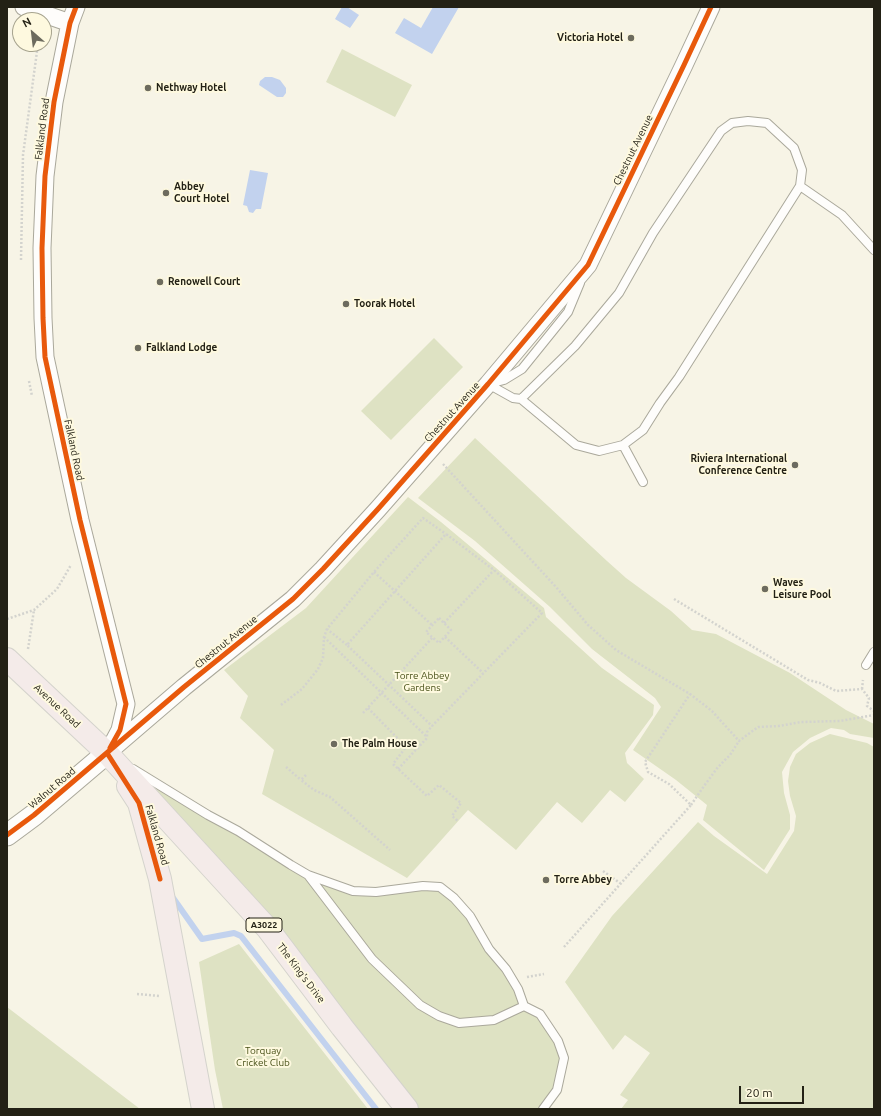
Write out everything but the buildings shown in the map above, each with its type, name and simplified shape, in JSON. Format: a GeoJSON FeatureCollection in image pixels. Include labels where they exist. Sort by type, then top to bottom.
{"type":"FeatureCollection","features":[{"type":"Feature","properties":{"kind":"main road","name":"Avenue Road"},"geometry":{"type":"LineString","coordinates":[[7,659],[107,753]]}},
{"type":"Feature","properties":{"kind":"main road","name":"Falkland Road"},"geometry":{"type":"LineString","coordinates":[[107,753],[139,803],[160,878],[203,1109]]}},
{"type":"Feature","properties":{"kind":"main road","name":"The King's Drive"},"geometry":{"type":"LineString","coordinates":[[107,753],[268,929],[342,1027],[407,1109]]}},
{"type":"Feature","properties":{"kind":"street","name":"Chestnut Avenue"},"geometry":{"type":"LineString","coordinates":[[107,753],[184,687],[293,599],[343,547],[429,451],[488,384],[588,265],[684,65],[710,7]]}},
{"type":"Feature","properties":{"kind":"street"},"geometry":{"type":"LineString","coordinates":[[27,8],[73,15]]}},
{"type":"Feature","properties":{"kind":"street","name":"Falkland Road"},"geometry":{"type":"LineString","coordinates":[[73,15],[54,102],[45,176],[42,248],[43,326],[45,357],[80,520],[126,704],[120,730],[107,753]]}},
{"type":"Feature","properties":{"kind":"street","name":"Walnut Road"},"geometry":{"type":"LineString","coordinates":[[7,835],[34,815],[107,753]]}},
{"type":"Feature","properties":{"kind":"lane"},"geometry":{"type":"LineString","coordinates":[[488,384],[513,398],[522,399],[554,428],[576,445],[599,451],[623,445],[643,430],[679,377],[800,186],[802,170],[794,148],[767,123],[748,121],[732,123],[722,131],[653,233],[619,293],[575,346],[522,399]]}},
{"type":"Feature","properties":{"kind":"lane"},"geometry":{"type":"LineString","coordinates":[[800,186],[842,215],[874,250]]}},
{"type":"Feature","properties":{"kind":"lane"},"geometry":{"type":"LineString","coordinates":[[488,384],[504,380],[522,369],[568,312],[588,265]]}},
{"type":"Feature","properties":{"kind":"lane"},"geometry":{"type":"LineString","coordinates":[[623,445],[643,482]]}},
{"type":"Feature","properties":{"kind":"lane"},"geometry":{"type":"LineString","coordinates":[[866,665],[874,652]]}},
{"type":"Feature","properties":{"kind":"lane"},"geometry":{"type":"LineString","coordinates":[[107,753],[308,874],[354,891],[376,892],[423,886],[440,887],[454,898],[470,916],[489,949],[506,969],[518,988],[524,1006],[540,1014],[558,1041],[564,1058],[557,1090],[543,1109]]}},
{"type":"Feature","properties":{"kind":"lane"},"geometry":{"type":"LineString","coordinates":[[308,874],[372,959],[420,1005],[439,1016],[459,1023],[494,1020],[524,1006]]}},
{"type":"Feature","properties":{"kind":"path"},"geometry":{"type":"LineString","coordinates":[[429,451],[444,465],[588,624],[616,650],[690,694],[712,711],[740,741]]}},
{"type":"Feature","properties":{"kind":"path"},"geometry":{"type":"LineString","coordinates":[[281,705],[302,689],[318,669],[323,658],[324,636],[327,629],[374,572],[423,518],[494,570],[542,613],[432,726],[427,732],[427,738],[398,769]]}},
{"type":"Feature","properties":{"kind":"path"},"geometry":{"type":"LineString","coordinates":[[347,645],[446,534]]}},
{"type":"Feature","properties":{"kind":"path"},"geometry":{"type":"LineString","coordinates":[[7,619],[34,610],[57,589],[72,562]]}},
{"type":"Feature","properties":{"kind":"path"},"geometry":{"type":"LineString","coordinates":[[444,624],[494,570]]}},
{"type":"Feature","properties":{"kind":"path"},"geometry":{"type":"LineString","coordinates":[[374,572],[432,625]]}},
{"type":"Feature","properties":{"kind":"path"},"geometry":{"type":"LineString","coordinates":[[674,599],[808,680],[820,683],[836,691],[862,689],[869,698],[867,706],[874,711]]}},
{"type":"Feature","properties":{"kind":"path"},"geometry":{"type":"LineString","coordinates":[[24,675],[34,610]]}},
{"type":"Feature","properties":{"kind":"path"},"geometry":{"type":"LineString","coordinates":[[439,618],[444,624],[451,630],[439,643],[426,632],[439,618]]}},
{"type":"Feature","properties":{"kind":"path"},"geometry":{"type":"LineString","coordinates":[[327,629],[347,645],[432,726]]}},
{"type":"Feature","properties":{"kind":"path"},"geometry":{"type":"LineString","coordinates":[[324,636],[427,738]]}},
{"type":"Feature","properties":{"kind":"path"},"geometry":{"type":"LineString","coordinates":[[364,713],[433,637]]}},
{"type":"Feature","properties":{"kind":"path"},"geometry":{"type":"LineString","coordinates":[[445,637],[483,673]]}},
{"type":"Feature","properties":{"kind":"path"},"geometry":{"type":"LineString","coordinates":[[690,694],[645,762],[648,772],[669,784],[692,805]]}},
{"type":"Feature","properties":{"kind":"path"},"geometry":{"type":"LineString","coordinates":[[368,708],[406,747],[393,764],[427,796],[439,785],[461,803],[452,816],[458,821]]}},
{"type":"Feature","properties":{"kind":"path"},"geometry":{"type":"LineString","coordinates":[[564,947],[620,883],[692,805],[718,767],[730,755],[740,741],[758,727],[779,726],[801,722],[840,721],[874,715]]}},
{"type":"Feature","properties":{"kind":"path"},"geometry":{"type":"LineString","coordinates":[[286,767],[314,790],[330,797],[390,850]]}},
{"type":"Feature","properties":{"kind":"path"},"geometry":{"type":"LineString","coordinates":[[302,780],[306,775]]}},
{"type":"Feature","properties":{"kind":"path"},"geometry":{"type":"LineString","coordinates":[[603,871],[620,883]]}},
{"type":"Feature","properties":{"kind":"green space"},"geometry":{"type":"Polygon","coordinates":[[[342,49],[412,85],[395,117],[326,82],[342,49]]]}},
{"type":"Feature","properties":{"kind":"green space"},"geometry":{"type":"Polygon","coordinates":[[[434,338],[463,367],[391,440],[361,411],[434,338]]]}},
{"type":"Feature","properties":{"kind":"green space"},"geometry":{"type":"Polygon","coordinates":[[[475,438],[626,578],[671,611],[692,630],[716,634],[790,673],[846,710],[874,724],[874,738],[850,734],[844,730],[831,728],[810,738],[793,752],[782,772],[784,793],[790,815],[790,829],[764,870],[703,820],[707,805],[676,780],[633,750],[661,707],[655,698],[592,649],[550,607],[475,541],[418,498],[475,438]]]}},
{"type":"Feature","properties":{"kind":"green space","name":"Torre Abbey Gardens"},"geometry":{"type":"Polygon","coordinates":[[[408,497],[441,522],[544,608],[546,617],[602,668],[654,705],[653,715],[625,753],[627,763],[644,779],[625,802],[610,790],[582,823],[557,802],[516,850],[468,810],[407,878],[262,794],[274,750],[240,718],[248,696],[224,670],[306,608],[408,497]]]}},
{"type":"Feature","properties":{"kind":"green space"},"geometry":{"type":"Polygon","coordinates":[[[830,734],[867,743],[874,747],[874,1109],[621,1109],[628,1100],[620,1095],[650,1053],[625,1035],[613,1050],[565,982],[612,916],[698,822],[714,836],[767,874],[794,831],[796,816],[790,796],[788,781],[790,767],[796,754],[810,743],[830,734]]]}},
{"type":"Feature","properties":{"kind":"green space"},"geometry":{"type":"Polygon","coordinates":[[[107,753],[291,865],[354,891],[440,887],[470,916],[524,1006],[540,1014],[564,1058],[557,1090],[543,1109],[407,1109],[107,753]]]}},
{"type":"Feature","properties":{"kind":"green space","name":"Torquay Cricket Club"},"geometry":{"type":"Polygon","coordinates":[[[239,944],[368,1109],[223,1109],[215,1070],[199,962],[239,944]]]}},
{"type":"Feature","properties":{"kind":"green space"},"geometry":{"type":"Polygon","coordinates":[[[7,1007],[140,1109],[7,1109],[7,1007]]]}},
{"type":"Feature","properties":{"kind":"water"},"geometry":{"type":"Polygon","coordinates":[[[342,7],[347,7],[359,15],[350,28],[335,19],[342,7]]]}},
{"type":"Feature","properties":{"kind":"water"},"geometry":{"type":"Polygon","coordinates":[[[433,7],[459,7],[432,54],[395,33],[404,18],[421,28],[433,7]]]}},
{"type":"Feature","properties":{"kind":"water"},"geometry":{"type":"Polygon","coordinates":[[[265,77],[272,77],[280,80],[286,88],[286,93],[283,97],[277,97],[259,85],[260,81],[265,77]]]}},
{"type":"Feature","properties":{"kind":"water"},"geometry":{"type":"Polygon","coordinates":[[[250,170],[268,173],[261,209],[256,209],[253,213],[249,212],[247,206],[243,205],[250,170]]]}},
{"type":"Feature","properties":{"kind":"waterway"},"geometry":{"type":"LineString","coordinates":[[171,895],[202,939],[234,933],[241,936],[376,1109]]}},
{"type":"Feature","properties":{"kind":"cycle path"},"geometry":{"type":"LineString","coordinates":[[76,7],[70,23],[54,102],[45,176],[42,248],[43,318],[45,357],[80,520],[126,704],[120,730],[110,748]]}},
{"type":"Feature","properties":{"kind":"cycle path"},"geometry":{"type":"LineString","coordinates":[[7,835],[34,815],[184,687],[293,599],[323,569],[378,509],[488,384],[588,265],[711,7]]}},
{"type":"Feature","properties":{"kind":"cycle path"},"geometry":{"type":"LineString","coordinates":[[107,753],[139,803],[160,879]]}},
{"type":"Feature","properties":{"kind":"place","name":"Victoria Hotel"},"geometry":{"type":"Point","coordinates":[631,38]}},
{"type":"Feature","properties":{"kind":"place","name":"Nethway Hotel"},"geometry":{"type":"Point","coordinates":[148,88]}},
{"type":"Feature","properties":{"kind":"place","name":"Abbey Court Hotel"},"geometry":{"type":"Point","coordinates":[166,193]}},
{"type":"Feature","properties":{"kind":"place","name":"Renowell Court"},"geometry":{"type":"Point","coordinates":[160,282]}},
{"type":"Feature","properties":{"kind":"place","name":"Toorak Hotel"},"geometry":{"type":"Point","coordinates":[346,304]}},
{"type":"Feature","properties":{"kind":"place","name":"Falkland Lodge"},"geometry":{"type":"Point","coordinates":[138,348]}},
{"type":"Feature","properties":{"kind":"place","name":"Riviera International Conference Centre"},"geometry":{"type":"Point","coordinates":[795,465]}},
{"type":"Feature","properties":{"kind":"place","name":"Waves Leisure Pool"},"geometry":{"type":"Point","coordinates":[765,589]}},
{"type":"Feature","properties":{"kind":"place","name":"The Palm House"},"geometry":{"type":"Point","coordinates":[334,744]}},
{"type":"Feature","properties":{"kind":"place","name":"Torre Abbey"},"geometry":{"type":"Point","coordinates":[546,880]}}]}
